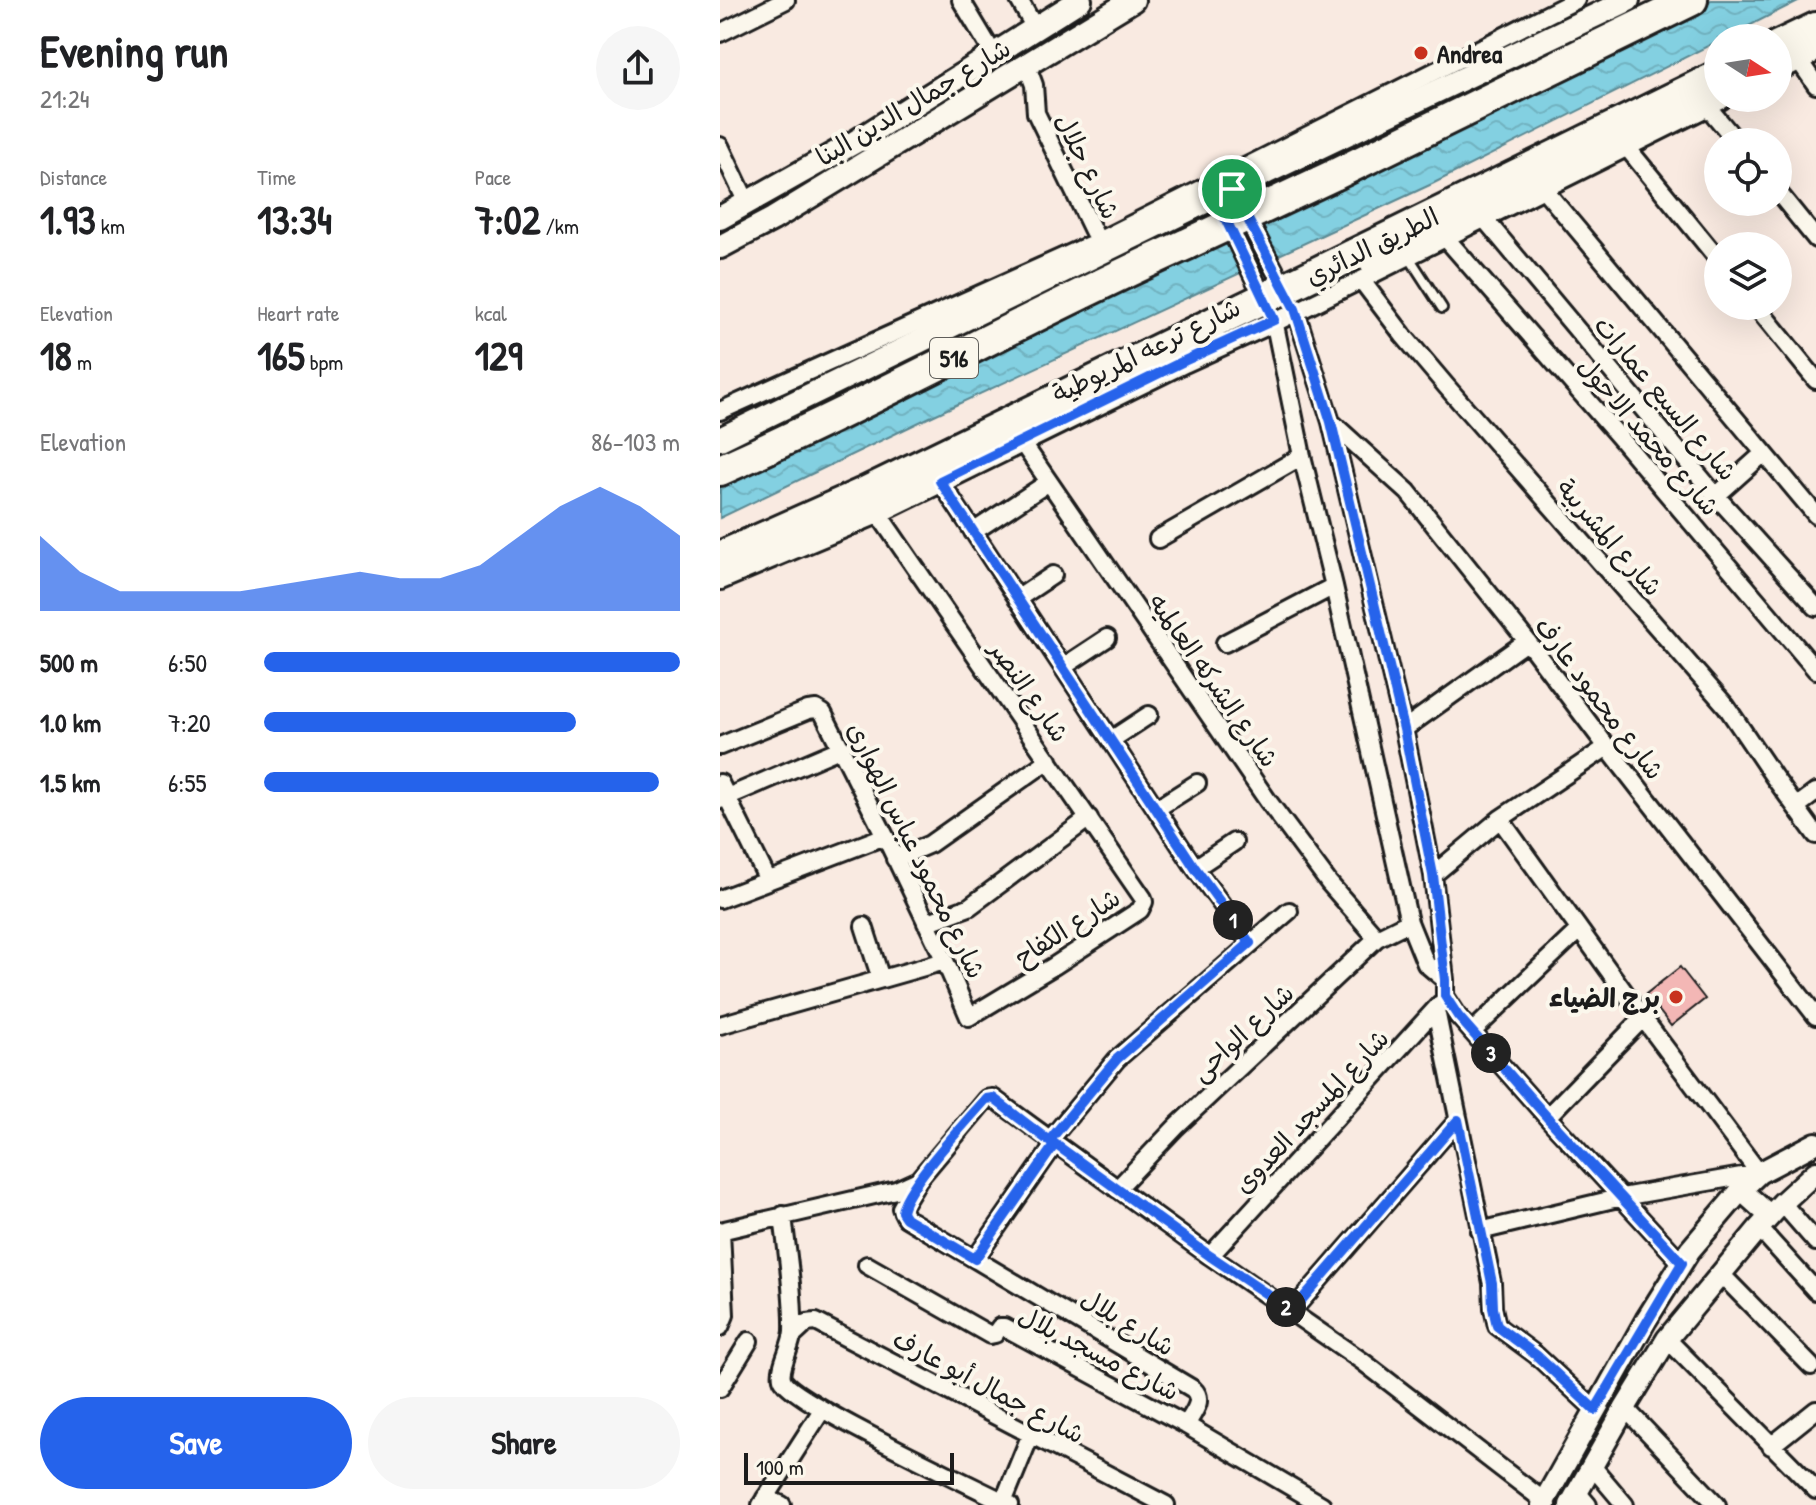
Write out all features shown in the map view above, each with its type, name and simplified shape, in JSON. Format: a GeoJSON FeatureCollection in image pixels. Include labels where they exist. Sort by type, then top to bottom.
{"type":"FeatureCollection","features":[{"type":"Feature","properties":{"kind":"highway","name":"516"},"geometry":{"type":"LineString","coordinates":[[720,470],[775,446],[1105,280],[1334,175],[1692,0]]}},
{"type":"Feature","properties":{"kind":"highway"},"geometry":{"type":"LineString","coordinates":[[1792,56],[1816,28]]}},
{"type":"Feature","properties":{"kind":"highway","name":"الطريق الدائري"},"geometry":{"type":"LineString","coordinates":[[720,557],[864,493],[1704,83]]}},
{"type":"Feature","properties":{"kind":"main road","name":"شارع جمال الدين البنا"},"geometry":{"type":"LineString","coordinates":[[720,218],[855,142],[1080,0]]}},
{"type":"Feature","properties":{"kind":"main road","name":"شارع جمال الدين البنا"},"geometry":{"type":"LineString","coordinates":[[720,247],[773,219],[1133,0]]}},
{"type":"Feature","properties":{"kind":"main road"},"geometry":{"type":"LineString","coordinates":[[720,439],[1226,197],[1506,47],[1628,0]]}},
{"type":"Feature","properties":{"kind":"main road","name":"شارع ترعه المريوطية"},"geometry":{"type":"LineString","coordinates":[[720,578],[877,512],[1184,361],[1292,304],[1359,277],[1704,106]]}},
{"type":"Feature","properties":{"kind":"street"},"geometry":{"type":"LineString","coordinates":[[720,33],[786,0]]}},
{"type":"Feature","properties":{"kind":"street"},"geometry":{"type":"LineString","coordinates":[[961,0],[994,55]]}},
{"type":"Feature","properties":{"kind":"street"},"geometry":{"type":"LineString","coordinates":[[1019,0],[1035,28]]}},
{"type":"Feature","properties":{"kind":"street"},"geometry":{"type":"LineString","coordinates":[[720,411],[1098,241],[1506,47],[1576,0]]}},
{"type":"Feature","properties":{"kind":"street"},"geometry":{"type":"LineString","coordinates":[[1792,56],[1816,85]]}},
{"type":"Feature","properties":{"kind":"street","name":"شارع جلال"},"geometry":{"type":"LineString","coordinates":[[1027,66],[1034,85],[1036,113],[1098,241]]}},
{"type":"Feature","properties":{"kind":"street"},"geometry":{"type":"LineString","coordinates":[[1625,145],[1704,242]]}},
{"type":"Feature","properties":{"kind":"street"},"geometry":{"type":"LineString","coordinates":[[720,146],[747,203]]}},
{"type":"Feature","properties":{"kind":"street"},"geometry":{"type":"LineString","coordinates":[[1542,187],[1816,515]]}},
{"type":"Feature","properties":{"kind":"street"},"geometry":{"type":"LineString","coordinates":[[1226,197],[1292,304],[1331,422],[1404,729],[1433,875],[1442,996],[1458,1120],[1492,1283],[1497,1326],[1536,1355],[1595,1410]]}},
{"type":"Feature","properties":{"kind":"street"},"geometry":{"type":"LineString","coordinates":[[1226,197],[1272,314],[1409,922],[1426,964],[1442,996],[1458,1016],[1682,1263]]}},
{"type":"Feature","properties":{"kind":"street"},"geometry":{"type":"LineString","coordinates":[[1792,209],[1816,239]]}},
{"type":"Feature","properties":{"kind":"street","name":"شارع السبع عمارات"},"geometry":{"type":"LineString","coordinates":[[1482,216],[1716,496],[1816,607]]}},
{"type":"Feature","properties":{"kind":"street","name":"شارع محمد الاحول"},"geometry":{"type":"LineString","coordinates":[[1443,235],[1816,670]]}},
{"type":"Feature","properties":{"kind":"street","name":"شارع المشربية"},"geometry":{"type":"LineString","coordinates":[[1359,277],[1447,387],[1726,706],[1816,835]]}},
{"type":"Feature","properties":{"kind":"street"},"geometry":{"type":"LineString","coordinates":[[1767,320],[1816,380]]}},
{"type":"Feature","properties":{"kind":"street"},"geometry":{"type":"LineString","coordinates":[[1280,350],[1305,340]]}},
{"type":"Feature","properties":{"kind":"street","name":"شارع محمود عارف"},"geometry":{"type":"LineString","coordinates":[[1331,422],[1408,492],[1816,1016]]}},
{"type":"Feature","properties":{"kind":"street","name":"شارع الشركه العالميه"},"geometry":{"type":"LineString","coordinates":[[1021,441],[1268,801],[1329,883],[1377,938]]}},
{"type":"Feature","properties":{"kind":"street"},"geometry":{"type":"LineString","coordinates":[[1716,496],[1764,453]]}},
{"type":"Feature","properties":{"kind":"street"},"geometry":{"type":"LineString","coordinates":[[1158,539],[1302,456]]}},
{"type":"Feature","properties":{"kind":"street"},"geometry":{"type":"LineString","coordinates":[[940,481],[1195,868],[1250,943]]}},
{"type":"Feature","properties":{"kind":"street"},"geometry":{"type":"LineString","coordinates":[[973,532],[1049,482]]}},
{"type":"Feature","properties":{"kind":"street","name":"شارع النصر"},"geometry":{"type":"LineString","coordinates":[[877,512],[1143,898]]}},
{"type":"Feature","properties":{"kind":"street"},"geometry":{"type":"LineString","coordinates":[[1017,599],[1053,575]]}},
{"type":"Feature","properties":{"kind":"street"},"geometry":{"type":"LineString","coordinates":[[1225,643],[1334,586]]}},
{"type":"Feature","properties":{"kind":"street"},"geometry":{"type":"LineString","coordinates":[[1063,667],[1107,638]]}},
{"type":"Feature","properties":{"kind":"street"},"geometry":{"type":"LineString","coordinates":[[1404,729],[1527,641]]}},
{"type":"Feature","properties":{"kind":"street","name":"شارع محمود عباس الهوارى"},"geometry":{"type":"LineString","coordinates":[[720,746],[808,710],[816,709],[823,713],[885,836],[969,1017]]}},
{"type":"Feature","properties":{"kind":"street"},"geometry":{"type":"LineString","coordinates":[[1111,740],[1149,715]]}},
{"type":"Feature","properties":{"kind":"street"},"geometry":{"type":"LineString","coordinates":[[1433,875],[1500,819],[1607,747]]}},
{"type":"Feature","properties":{"kind":"street"},"geometry":{"type":"LineString","coordinates":[[768,880],[723,793],[842,748]]}},
{"type":"Feature","properties":{"kind":"street"},"geometry":{"type":"LineString","coordinates":[[895,859],[926,847],[1049,760]]}},
{"type":"Feature","properties":{"kind":"street"},"geometry":{"type":"LineString","coordinates":[[1156,809],[1197,783]]}},
{"type":"Feature","properties":{"kind":"street"},"geometry":{"type":"LineString","coordinates":[[1796,807],[1816,792]]}},
{"type":"Feature","properties":{"kind":"street"},"geometry":{"type":"LineString","coordinates":[[926,923],[969,907],[1089,818]]}},
{"type":"Feature","properties":{"kind":"street"},"geometry":{"type":"LineString","coordinates":[[1500,819],[1759,1173]]}},
{"type":"Feature","properties":{"kind":"street"},"geometry":{"type":"LineString","coordinates":[[720,899],[885,836]]}},
{"type":"Feature","properties":{"kind":"street"},"geometry":{"type":"LineString","coordinates":[[1195,868],[1234,842]]}},
{"type":"Feature","properties":{"kind":"street","name":"شارع الكفاح"},"geometry":{"type":"LineString","coordinates":[[969,1017],[1137,912],[1143,898]]}},
{"type":"Feature","properties":{"kind":"street"},"geometry":{"type":"LineString","coordinates":[[975,1259],[1052,1142],[1117,1059],[1289,911]]}},
{"type":"Feature","properties":{"kind":"street","name":"شارع الواحى"},"geometry":{"type":"LineString","coordinates":[[1117,1189],[1176,1127],[1377,938],[1409,922]]}},
{"type":"Feature","properties":{"kind":"street"},"geometry":{"type":"LineString","coordinates":[[864,926],[881,979]]}},
{"type":"Feature","properties":{"kind":"street"},"geometry":{"type":"LineString","coordinates":[[1472,1032],[1579,930]]}},
{"type":"Feature","properties":{"kind":"street"},"geometry":{"type":"LineString","coordinates":[[720,1025],[945,961]]}},
{"type":"Feature","properties":{"kind":"street","name":"شارع المسجد العدوى"},"geometry":{"type":"LineString","coordinates":[[1210,1256],[1442,996]]}},
{"type":"Feature","properties":{"kind":"street"},"geometry":{"type":"LineString","coordinates":[[1547,1117],[1643,1018]]}},
{"type":"Feature","properties":{"kind":"street"},"geometry":{"type":"LineString","coordinates":[[720,1327],[725,1315],[721,1231],[896,1190],[918,1180],[990,1098],[1362,1361],[1544,1504],[1595,1410],[1690,1250],[1759,1173],[1816,1143]]}},
{"type":"Feature","properties":{"kind":"street"},"geometry":{"type":"LineString","coordinates":[[1292,1311],[1458,1120]]}},
{"type":"Feature","properties":{"kind":"street"},"geometry":{"type":"LineString","coordinates":[[1578,1501],[1592,1466],[1667,1339],[1770,1216],[1816,1172]]}},
{"type":"Feature","properties":{"kind":"street"},"geometry":{"type":"LineString","coordinates":[[1480,1231],[1622,1197],[1759,1173]]}},
{"type":"Feature","properties":{"kind":"street","name":"شارع بلال"},"geometry":{"type":"LineString","coordinates":[[918,1180],[903,1205],[903,1215],[1193,1389],[1199,1401],[1186,1425]]}},
{"type":"Feature","properties":{"kind":"street"},"geometry":{"type":"LineString","coordinates":[[1741,1190],[1770,1216],[1816,1242]]}},
{"type":"Feature","properties":{"kind":"street"},"geometry":{"type":"LineString","coordinates":[[783,1215],[793,1318],[793,1336],[782,1369],[785,1386],[822,1410],[1005,1504],[1031,1434]]}},
{"type":"Feature","properties":{"kind":"street"},"geometry":{"type":"LineString","coordinates":[[1770,1216],[1816,1291]]}},
{"type":"Feature","properties":{"kind":"street","name":"شارع مسجد بلال"},"geometry":{"type":"LineString","coordinates":[[867,1265],[990,1335],[1004,1327],[1186,1425]]}},
{"type":"Feature","properties":{"kind":"street"},"geometry":{"type":"LineString","coordinates":[[1721,1274],[1811,1366]]}},
{"type":"Feature","properties":{"kind":"street","name":"شارع جمال أبو عارف"},"geometry":{"type":"LineString","coordinates":[[793,1336],[807,1323],[816,1322],[1166,1505]]}},
{"type":"Feature","properties":{"kind":"street"},"geometry":{"type":"LineString","coordinates":[[1667,1339],[1816,1490]]}},
{"type":"Feature","properties":{"kind":"street"},"geometry":{"type":"LineString","coordinates":[[720,1388],[749,1341]]}},
{"type":"Feature","properties":{"kind":"street"},"geometry":{"type":"LineString","coordinates":[[1625,1408],[1717,1505]]}},
{"type":"Feature","properties":{"kind":"street"},"geometry":{"type":"LineString","coordinates":[[782,1505],[763,1502],[822,1410]]}},
{"type":"Feature","properties":{"kind":"street"},"geometry":{"type":"LineString","coordinates":[[1771,1446],[1813,1419]]}},
{"type":"Feature","properties":{"kind":"street"},"geometry":{"type":"LineString","coordinates":[[1186,1425],[1322,1505]]}},
{"type":"Feature","properties":{"kind":"street"},"geometry":{"type":"LineString","coordinates":[[1592,1466],[1625,1505]]}},
{"type":"Feature","properties":{"kind":"lane"},"geometry":{"type":"LineString","coordinates":[[1407,253],[1442,308]]}},
{"type":"Feature","properties":{"kind":"water"},"geometry":{"type":"Polygon","coordinates":[[[1711,0],[1800,0],[1753,24],[1704,24],[1704,48],[1432,184],[720,518],[720,487],[846,421],[1474,122],[1711,0]]]}},
{"type":"Feature","properties":{"kind":"building","name":"برج الضياء"},"geometry":{"type":"Polygon","coordinates":[[[1680,967],[1705,999],[1671,1026],[1646,994],[1680,967]]]}},
{"type":"Feature","properties":{"kind":"place","name":"Andrea"},"geometry":{"type":"Point","coordinates":[1421,53]}},
{"type":"Feature","properties":{"kind":"place","name":"برج الضياء"},"geometry":{"type":"Point","coordinates":[1676,997]}},
{"type":"Feature","properties":{"kind":"route"},"geometry":{"type":"LineString","coordinates":[[1232,189],[1215,197],[1274,320],[940,481],[1195,868],[1250,943],[1109,1067],[1049,1141],[1055,1144],[975,1259],[906,1218],[902,1212],[901,1208],[918,1180],[986,1099],[993,1098],[1049,1141],[1055,1144],[1210,1256],[1292,1311],[1458,1120],[1492,1283],[1497,1326],[1536,1355],[1595,1410],[1682,1263],[1547,1117],[1458,1016],[1445,996],[1433,875],[1404,729],[1331,422],[1295,309],[1232,189]]}}]}
